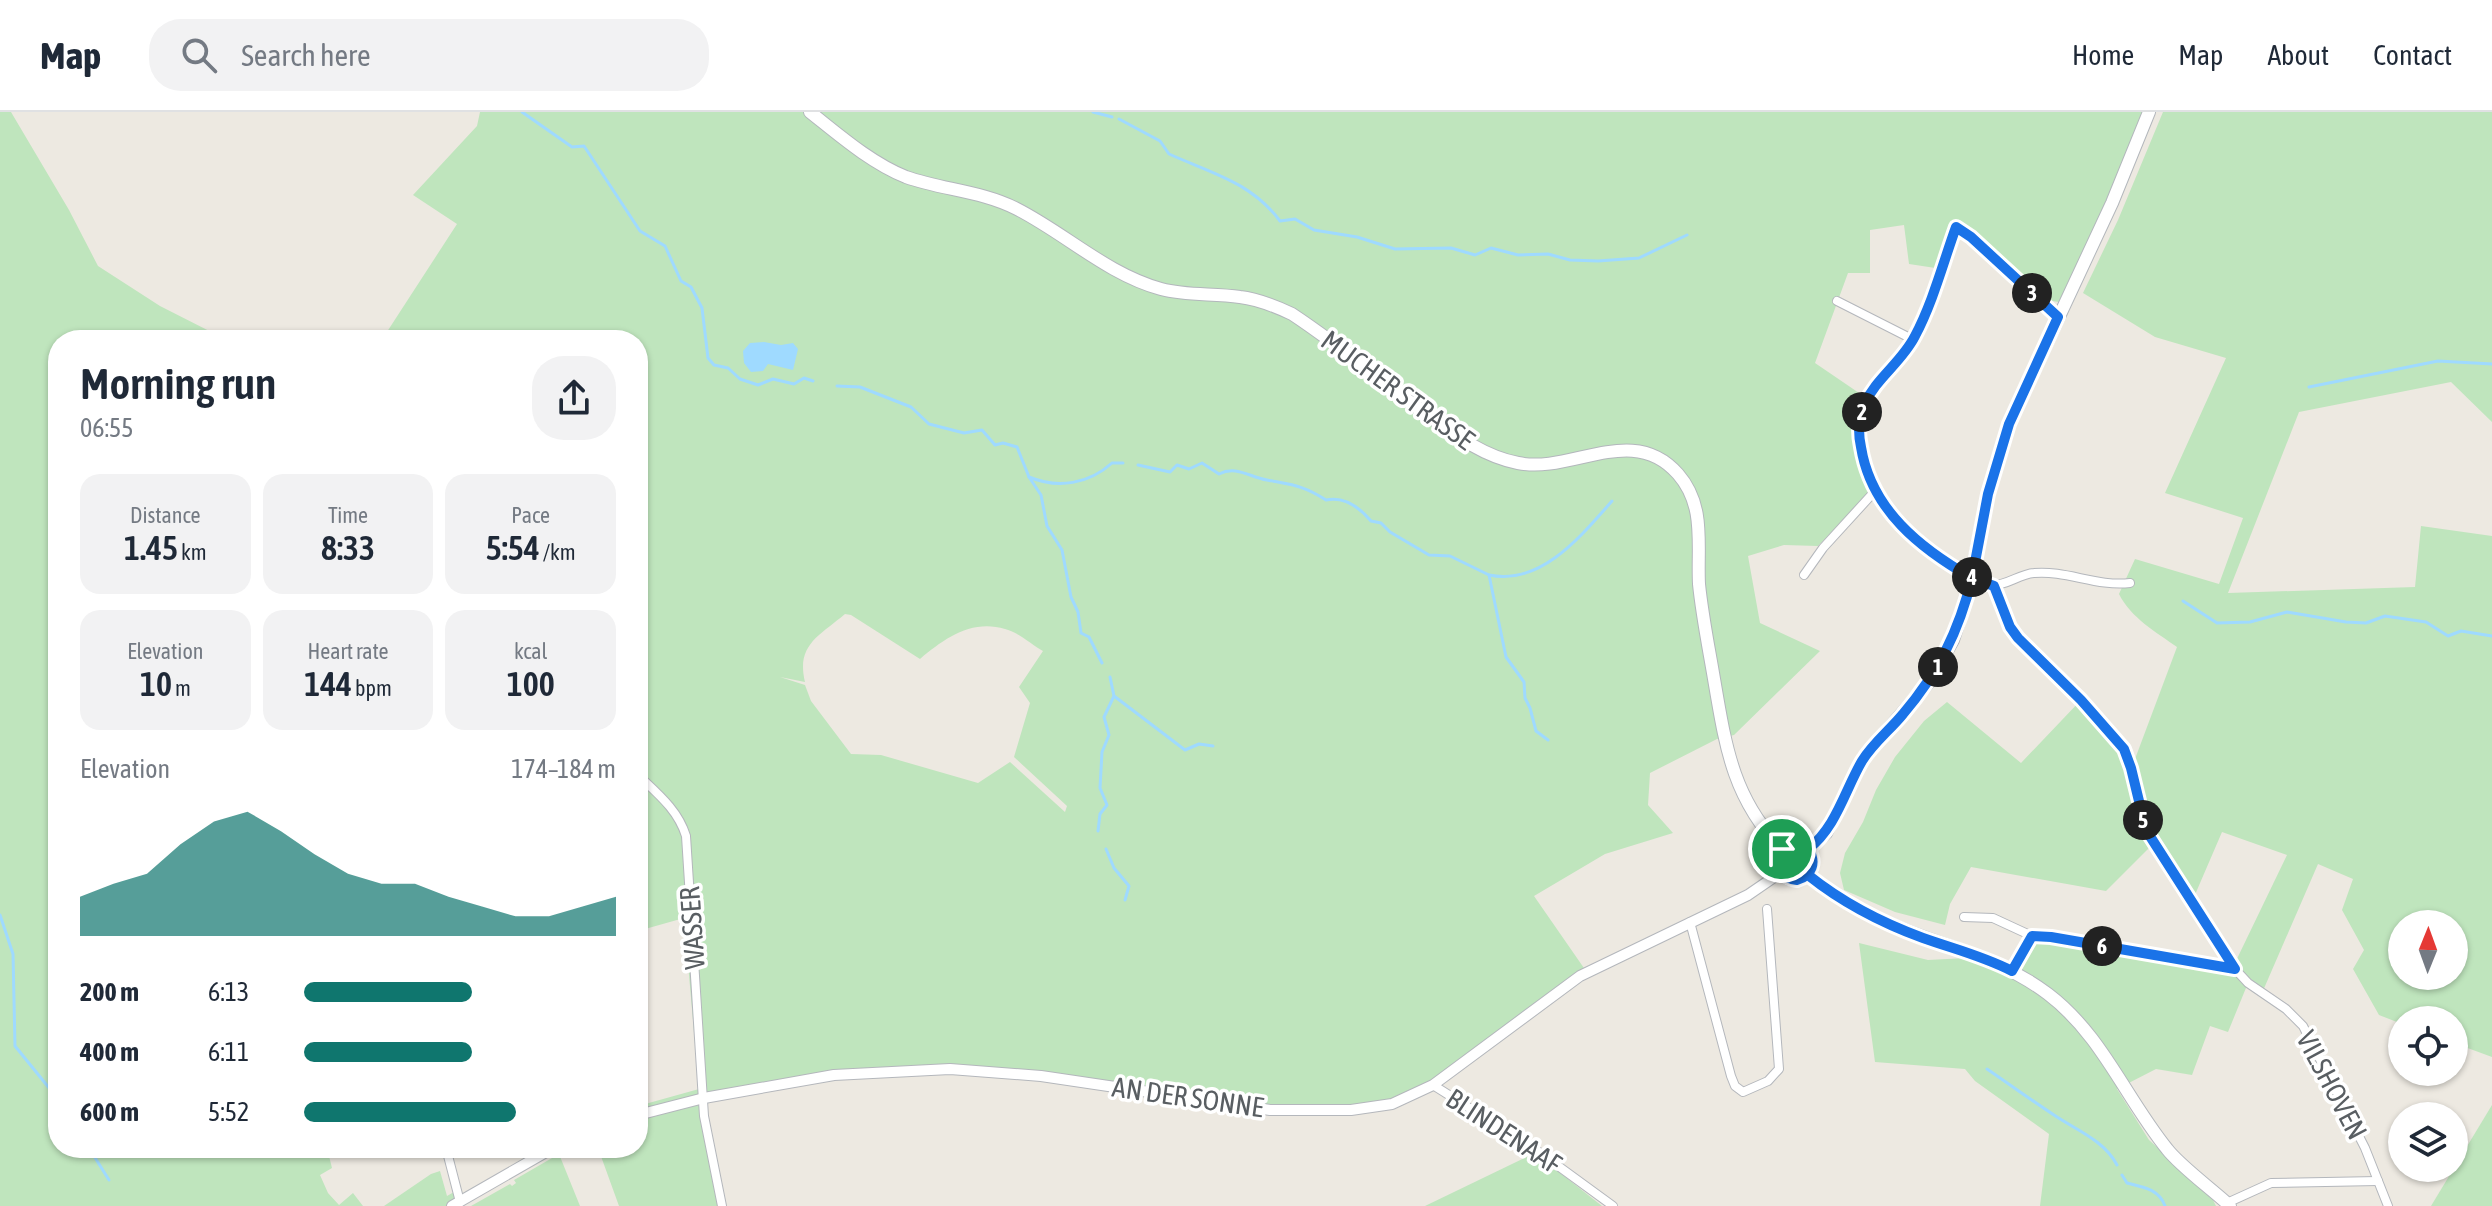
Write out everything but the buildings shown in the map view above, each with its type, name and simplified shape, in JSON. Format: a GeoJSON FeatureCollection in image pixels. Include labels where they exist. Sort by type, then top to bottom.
{"type":"FeatureCollection","features":[{"type":"Feature","properties":{"kind":"main road","name":"MUCHER STRASSE"},"geometry":{"type":"LineString","coordinates":[[810,112],[866,154],[902,175],[1001,202],[1019,210],[1100,262],[1134,279],[1160,289],[1261,301],[1292,314],[1447,429],[1490,455],[1533,466],[1618,449],[1645,452],[1665,462],[1682,479],[1696,508],[1703,615],[1728,755],[1750,810],[1782,849]]}},
{"type":"Feature","properties":{"kind":"main road"},"geometry":{"type":"LineString","coordinates":[[1808,849],[1826,833],[1864,757],[1930,681],[1953,640],[1972,578],[1988,494],[2009,424],[2112,203],[2149,112]]}},
{"type":"Feature","properties":{"kind":"main road"},"geometry":{"type":"LineString","coordinates":[[1796,844],[1808,849],[1813,858],[1813,867],[1808,875],[1797,880],[1780,873],[1777,861],[1782,849],[1796,844]]}},
{"type":"Feature","properties":{"kind":"main road"},"geometry":{"type":"LineString","coordinates":[[1808,875],[1858,909],[1888,924],[1985,957],[2048,993],[2078,1020],[2108,1058],[2168,1150],[2229,1204]]}},
{"type":"Feature","properties":{"kind":"street"},"geometry":{"type":"LineString","coordinates":[[2058,317],[1971,237],[1956,227],[1914,340],[1871,393],[1860,417],[1862,458],[1875,491],[1913,538],[1942,561],[1972,578],[1994,586],[2033,573],[2111,585],[2130,583]]}},
{"type":"Feature","properties":{"kind":"street"},"geometry":{"type":"LineString","coordinates":[[1837,301],[1914,340]]}},
{"type":"Feature","properties":{"kind":"street"},"geometry":{"type":"LineString","coordinates":[[1804,575],[1823,548],[1875,491]]}},
{"type":"Feature","properties":{"kind":"street","name":"VILSHOVEN"},"geometry":{"type":"LineString","coordinates":[[1994,586],[2010,627],[2018,638],[2081,700],[2124,749],[2146,830],[2235,969],[2303,1026],[2331,1076],[2388,1206]]}},
{"type":"Feature","properties":{"kind":"street","name":"WASSER"},"geometry":{"type":"LineString","coordinates":[[648,785],[673,810],[686,836],[704,1116],[722,1206]]}},
{"type":"Feature","properties":{"kind":"street","name":"AN DER SONNE"},"geometry":{"type":"LineString","coordinates":[[648,1112],[704,1098],[834,1075],[913,1070],[982,1070],[1041,1076],[1227,1106],[1303,1112],[1392,1104],[1433,1085],[1580,976],[1748,895],[1780,873]]}},
{"type":"Feature","properties":{"kind":"street"},"geometry":{"type":"LineString","coordinates":[[1690,922],[1731,1076],[1735,1086],[1743,1092],[1768,1081],[1779,1069],[1767,909]]}},
{"type":"Feature","properties":{"kind":"street"},"geometry":{"type":"LineString","coordinates":[[1964,917],[1993,918],[2032,936],[2235,969]]}},
{"type":"Feature","properties":{"kind":"street"},"geometry":{"type":"LineString","coordinates":[[2012,971],[2032,936]]}},
{"type":"Feature","properties":{"kind":"street","name":"BLINDENAAF"},"geometry":{"type":"LineString","coordinates":[[1433,1085],[1539,1152],[1613,1206]]}},
{"type":"Feature","properties":{"kind":"street"},"geometry":{"type":"LineString","coordinates":[[448,1158],[456,1204],[536,1158]]}},
{"type":"Feature","properties":{"kind":"street","name":"VILSHOVEN"},"geometry":{"type":"LineString","coordinates":[[2229,1204],[2271,1183],[2378,1181]]}},
{"type":"Feature","properties":{"kind":"green space"},"geometry":{"type":"Polygon","coordinates":[[[0,112],[11,112],[98,266],[160,306],[207,330],[48,330],[48,1158],[330,1158],[332,1168],[320,1175],[328,1193],[339,1205],[353,1193],[363,1206],[0,1206],[0,112]]]}},
{"type":"Feature","properties":{"kind":"green space"},"geometry":{"type":"Polygon","coordinates":[[[480,112],[2145,112],[2059,302],[2046,300],[1957,227],[1942,269],[1909,264],[1904,225],[1870,230],[1870,273],[1848,273],[1815,363],[1862,395],[1856,432],[1869,493],[1818,546],[1784,545],[1748,556],[1760,623],[1820,651],[1734,735],[1717,739],[1650,773],[1648,805],[1673,833],[1605,854],[1534,896],[1586,971],[1405,1101],[1303,1112],[1041,1076],[876,1071],[704,1098],[722,1206],[619,1206],[602,1158],[648,1158],[648,1103],[699,1089],[684,918],[648,928],[648,330],[388,330],[457,224],[413,195],[477,126],[480,112]],[[845,614],[819,635],[807,650],[803,669],[805,682],[780,677],[805,685],[811,701],[851,754],[881,755],[978,783],[1010,762],[1065,812],[1067,806],[1014,757],[1030,703],[1019,687],[1043,651],[1010,631],[981,627],[948,638],[920,659],[845,614]]]}},
{"type":"Feature","properties":{"kind":"green space"},"geometry":{"type":"Polygon","coordinates":[[[2163,112],[2492,112],[2492,422],[2451,382],[2299,412],[2228,593],[2415,587],[2421,526],[2492,536],[2492,1057],[2468,1048],[2468,1006],[2388,1006],[2388,1019],[2379,1015],[2353,969],[2364,950],[2342,910],[2353,879],[2318,864],[2262,993],[2248,983],[2228,1032],[2210,1026],[2192,1075],[2156,1069],[2117,1089],[2149,1140],[2211,1196],[2216,1206],[2040,1206],[2049,1134],[1975,1081],[1965,1069],[1875,1062],[1859,943],[1928,960],[1985,957],[2011,971],[2032,936],[2233,967],[2287,855],[2222,832],[2191,904],[2153,844],[2106,891],[1971,867],[1950,904],[1945,925],[1895,912],[1844,890],[1840,873],[1845,853],[1895,757],[1924,721],[1947,702],[2021,763],[2081,700],[2111,733],[2132,767],[2177,647],[2137,617],[2119,594],[2135,559],[2219,584],[2243,518],[2165,493],[2226,358],[2155,337],[2083,293],[2118,220],[2163,112]]]}},
{"type":"Feature","properties":{"kind":"green space"},"geometry":{"type":"Polygon","coordinates":[[[2492,1105],[2492,1206],[2431,1206],[2445,1182],[2468,1182],[2468,1145],[2492,1105]]]}},
{"type":"Feature","properties":{"kind":"green space"},"geometry":{"type":"Polygon","coordinates":[[[1535,1153],[1602,1206],[1425,1206],[1535,1153]]]}},
{"type":"Feature","properties":{"kind":"green space"},"geometry":{"type":"Polygon","coordinates":[[[552,1158],[561,1158],[580,1206],[471,1206],[510,1184],[512,1186],[516,1183],[514,1180],[552,1158]]]}},
{"type":"Feature","properties":{"kind":"green space"},"geometry":{"type":"Polygon","coordinates":[[[440,1171],[447,1196],[461,1188],[460,1202],[452,1206],[384,1206],[431,1174],[440,1171]]]}},
{"type":"Feature","properties":{"kind":"water"},"geometry":{"type":"Polygon","coordinates":[[[750,343],[781,345],[793,343],[798,349],[793,370],[768,364],[763,371],[751,372],[744,363],[743,351],[750,343]]]}},
{"type":"Feature","properties":{"kind":"waterway"},"geometry":{"type":"LineString","coordinates":[[522,112],[572,147],[584,146],[640,231],[665,246],[681,281],[691,287],[702,308],[708,358],[714,365],[728,368],[740,379],[758,385],[773,379],[794,384],[804,378],[813,381]]}},
{"type":"Feature","properties":{"kind":"waterway"},"geometry":{"type":"LineString","coordinates":[[1093,112],[1112,117]]}},
{"type":"Feature","properties":{"kind":"waterway"},"geometry":{"type":"LineString","coordinates":[[1119,119],[1160,141],[1169,154],[1243,188],[1280,221],[1295,219],[1314,230],[1357,237],[1395,249],[1451,248],[1475,255],[1491,248],[1518,255],[1548,254],[1570,260],[1598,261],[1639,258],[1687,235]]}},
{"type":"Feature","properties":{"kind":"waterway"},"geometry":{"type":"LineString","coordinates":[[2309,387],[2438,361],[2492,364]]}},
{"type":"Feature","properties":{"kind":"waterway"},"geometry":{"type":"LineString","coordinates":[[837,386],[860,387],[911,407],[929,424],[964,433],[982,430],[995,445],[1003,443],[1017,447],[1029,477],[1040,481],[1062,483],[1083,480],[1112,463],[1123,463]]}},
{"type":"Feature","properties":{"kind":"waterway"},"geometry":{"type":"LineString","coordinates":[[1138,465],[1170,472],[1177,465],[1189,469],[1202,463],[1219,474],[1237,471],[1297,486],[1326,500],[1351,504],[1371,521],[1381,523],[1390,532],[1429,555],[1450,556],[1489,575],[1506,657],[1524,682],[1525,698],[1536,731],[1548,740]]}},
{"type":"Feature","properties":{"kind":"waterway"},"geometry":{"type":"LineString","coordinates":[[1029,477],[1041,495],[1047,526],[1062,550],[1081,633],[1089,637],[1102,663]]}},
{"type":"Feature","properties":{"kind":"waterway"},"geometry":{"type":"LineString","coordinates":[[1489,575],[1508,576],[1543,566],[1573,543],[1612,501]]}},
{"type":"Feature","properties":{"kind":"waterway"},"geometry":{"type":"LineString","coordinates":[[2183,601],[2217,623],[2250,622],[2287,612],[2366,623],[2385,616],[2426,622],[2448,636],[2461,631],[2492,636]]}},
{"type":"Feature","properties":{"kind":"waterway"},"geometry":{"type":"LineString","coordinates":[[1110,677],[1114,696],[1185,750],[1199,744],[1213,746]]}},
{"type":"Feature","properties":{"kind":"waterway"},"geometry":{"type":"LineString","coordinates":[[1098,831],[1100,814],[1107,805],[1100,788],[1102,752],[1109,735],[1104,717],[1114,696]]}},
{"type":"Feature","properties":{"kind":"waterway"},"geometry":{"type":"LineString","coordinates":[[1106,849],[1114,868],[1129,886],[1125,900]]}},
{"type":"Feature","properties":{"kind":"waterway"},"geometry":{"type":"LineString","coordinates":[[0,915],[13,954],[15,1046],[48,1087]]}},
{"type":"Feature","properties":{"kind":"waterway"},"geometry":{"type":"LineString","coordinates":[[1987,1069],[2097,1142],[2117,1165]]}},
{"type":"Feature","properties":{"kind":"waterway"},"geometry":{"type":"LineString","coordinates":[[95,1158],[109,1180]]}},
{"type":"Feature","properties":{"kind":"waterway"},"geometry":{"type":"LineString","coordinates":[[2122,1175],[2127,1183],[2155,1192],[2165,1206]]}},
{"type":"Feature","properties":{"kind":"route"},"geometry":{"type":"LineString","coordinates":[[1782,849],[1777,861],[1780,873],[1791,880],[1808,875],[1813,867],[1813,858],[1808,849],[1826,833],[1864,757],[1930,681],[1953,640],[1968,593],[1972,578],[1942,561],[1913,538],[1884,505],[1862,458],[1859,429],[1860,417],[1871,393],[1914,340],[1956,227],[1971,237],[2058,317],[2009,424],[1988,494],[1972,578],[1994,586],[2010,627],[2018,638],[2081,700],[2124,749],[2140,812],[2153,844],[2235,969],[2032,936],[2012,971],[1985,957],[1925,938],[1858,909],[1808,875],[1813,867],[1813,858],[1811,854],[1808,849],[1796,844],[1782,849]]}}]}
